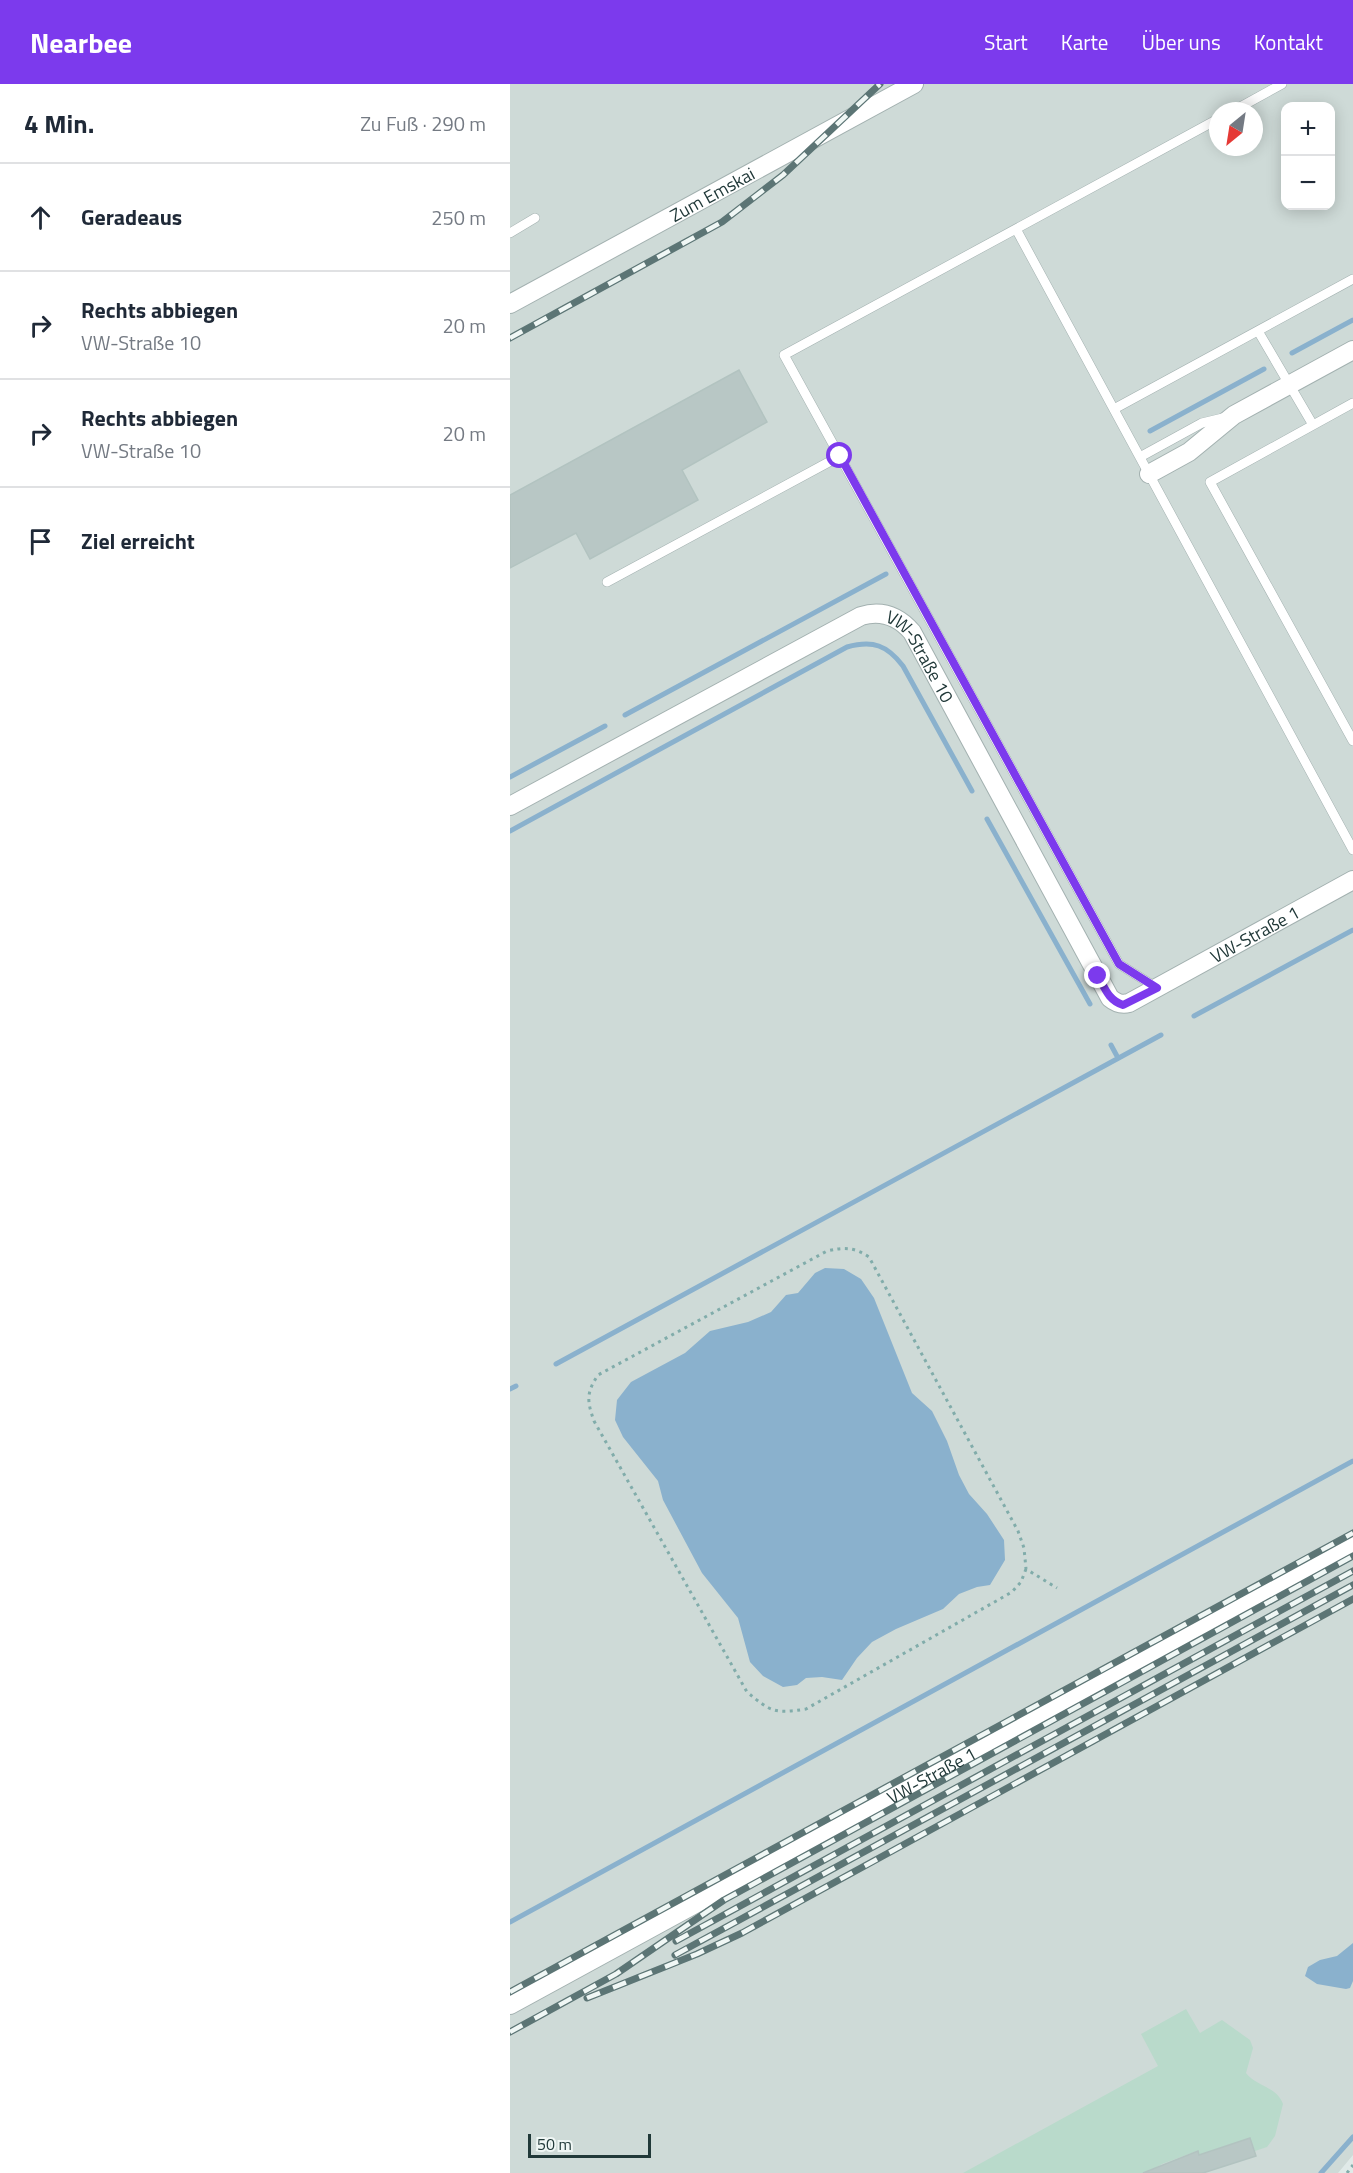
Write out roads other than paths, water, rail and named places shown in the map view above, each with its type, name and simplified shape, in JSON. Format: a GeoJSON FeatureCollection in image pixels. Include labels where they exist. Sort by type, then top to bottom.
{"type":"FeatureCollection","features":[{"type":"Feature","properties":{"kind":"street","name":"Zum Emskai"},"geometry":{"type":"LineString","coordinates":[[510,304],[914,84]]}},
{"type":"Feature","properties":{"kind":"street"},"geometry":{"type":"LineString","coordinates":[[1149,474],[1189,452],[1234,415],[1353,350]]}},
{"type":"Feature","properties":{"kind":"street","name":"VW-Straße 10"},"geometry":{"type":"LineString","coordinates":[[510,806],[861,616],[877,613],[886,615],[905,624],[912,632],[1110,998],[1123,1005],[1157,988]]}},
{"type":"Feature","properties":{"kind":"street","name":"VW-Straße 1"},"geometry":{"type":"LineString","coordinates":[[1157,988],[1353,880]]}},
{"type":"Feature","properties":{"kind":"street","name":"VW-Straße 1"},"geometry":{"type":"LineString","coordinates":[[510,2005],[1353,1545]]}},
{"type":"Feature","properties":{"kind":"lane"},"geometry":{"type":"LineString","coordinates":[[1249,102],[1282,84]]}},
{"type":"Feature","properties":{"kind":"lane"},"geometry":{"type":"LineString","coordinates":[[1157,988],[1119,964],[784,355],[1209,124]]}},
{"type":"Feature","properties":{"kind":"lane"},"geometry":{"type":"LineString","coordinates":[[510,233],[536,218]]}},
{"type":"Feature","properties":{"kind":"lane"},"geometry":{"type":"LineString","coordinates":[[1016,229],[1353,850]]}},
{"type":"Feature","properties":{"kind":"lane"},"geometry":{"type":"LineString","coordinates":[[1114,409],[1353,279]]}},
{"type":"Feature","properties":{"kind":"lane"},"geometry":{"type":"LineString","coordinates":[[1258,331],[1313,425]]}},
{"type":"Feature","properties":{"kind":"lane"},"geometry":{"type":"LineString","coordinates":[[1353,404],[1210,482],[1353,741]]}},
{"type":"Feature","properties":{"kind":"lane"},"geometry":{"type":"LineString","coordinates":[[1140,457],[1202,423],[1234,415]]}},
{"type":"Feature","properties":{"kind":"lane"},"geometry":{"type":"LineString","coordinates":[[607,582],[840,456]]}},
{"type":"Feature","properties":{"kind":"water"},"geometry":{"type":"Polygon","coordinates":[[[825,1268],[844,1269],[861,1279],[874,1298],[912,1393],[932,1411],[969,1494],[987,1514],[1004,1540],[1005,1560],[990,1585],[959,1594],[943,1609],[872,1642],[857,1658],[842,1680],[822,1677],[806,1678],[797,1685],[783,1687],[763,1676],[750,1662],[738,1618],[702,1573],[663,1500],[658,1481],[623,1437],[615,1420],[617,1400],[631,1382],[685,1353],[710,1331],[748,1322],[771,1312],[786,1295],[798,1293],[815,1273],[825,1268]]]}},
{"type":"Feature","properties":{"kind":"water"},"geometry":{"type":"Polygon","coordinates":[[[1353,1943],[1353,1981],[1350,1988],[1317,1984],[1305,1976],[1308,1967],[1320,1960],[1337,1956],[1353,1943]]]}},
{"type":"Feature","properties":{"kind":"waterway"},"geometry":{"type":"LineString","coordinates":[[1292,353],[1353,320]]}},
{"type":"Feature","properties":{"kind":"waterway"},"geometry":{"type":"LineString","coordinates":[[1150,431],[1264,369]]}},
{"type":"Feature","properties":{"kind":"waterway"},"geometry":{"type":"LineString","coordinates":[[625,715],[886,574]]}},
{"type":"Feature","properties":{"kind":"waterway"},"geometry":{"type":"LineString","coordinates":[[510,831],[847,647],[864,644],[872,644],[885,649],[903,666],[972,791]]}},
{"type":"Feature","properties":{"kind":"waterway"},"geometry":{"type":"LineString","coordinates":[[510,777],[605,726]]}},
{"type":"Feature","properties":{"kind":"waterway"},"geometry":{"type":"LineString","coordinates":[[987,819],[1090,1004]]}},
{"type":"Feature","properties":{"kind":"waterway"},"geometry":{"type":"LineString","coordinates":[[1194,1016],[1353,930]]}},
{"type":"Feature","properties":{"kind":"waterway"},"geometry":{"type":"LineString","coordinates":[[556,1364],[1161,1035]]}},
{"type":"Feature","properties":{"kind":"waterway"},"geometry":{"type":"LineString","coordinates":[[1111,1045],[1118,1058]]}},
{"type":"Feature","properties":{"kind":"waterway"},"geometry":{"type":"LineString","coordinates":[[510,1389],[516,1386]]}},
{"type":"Feature","properties":{"kind":"waterway"},"geometry":{"type":"LineString","coordinates":[[510,1922],[1353,1461]]}},
{"type":"Feature","properties":{"kind":"waterway"},"geometry":{"type":"LineString","coordinates":[[1321,2173],[1353,2137]]}},
{"type":"Feature","properties":{"kind":"railway"},"geometry":{"type":"LineString","coordinates":[[510,338],[722,222],[783,175],[880,84]]}},
{"type":"Feature","properties":{"kind":"railway"},"geometry":{"type":"LineString","coordinates":[[510,1992],[1353,1533]]}},
{"type":"Feature","properties":{"kind":"railway"},"geometry":{"type":"LineString","coordinates":[[510,2032],[616,1974],[724,1900],[1353,1556]]}},
{"type":"Feature","properties":{"kind":"railway"},"geometry":{"type":"LineString","coordinates":[[676,1941],[1353,1571]]}},
{"type":"Feature","properties":{"kind":"railway"},"geometry":{"type":"LineString","coordinates":[[675,1955],[1353,1585]]}},
{"type":"Feature","properties":{"kind":"railway"},"geometry":{"type":"LineString","coordinates":[[587,1998],[697,1954],[742,1933],[1353,1599]]}}]}
